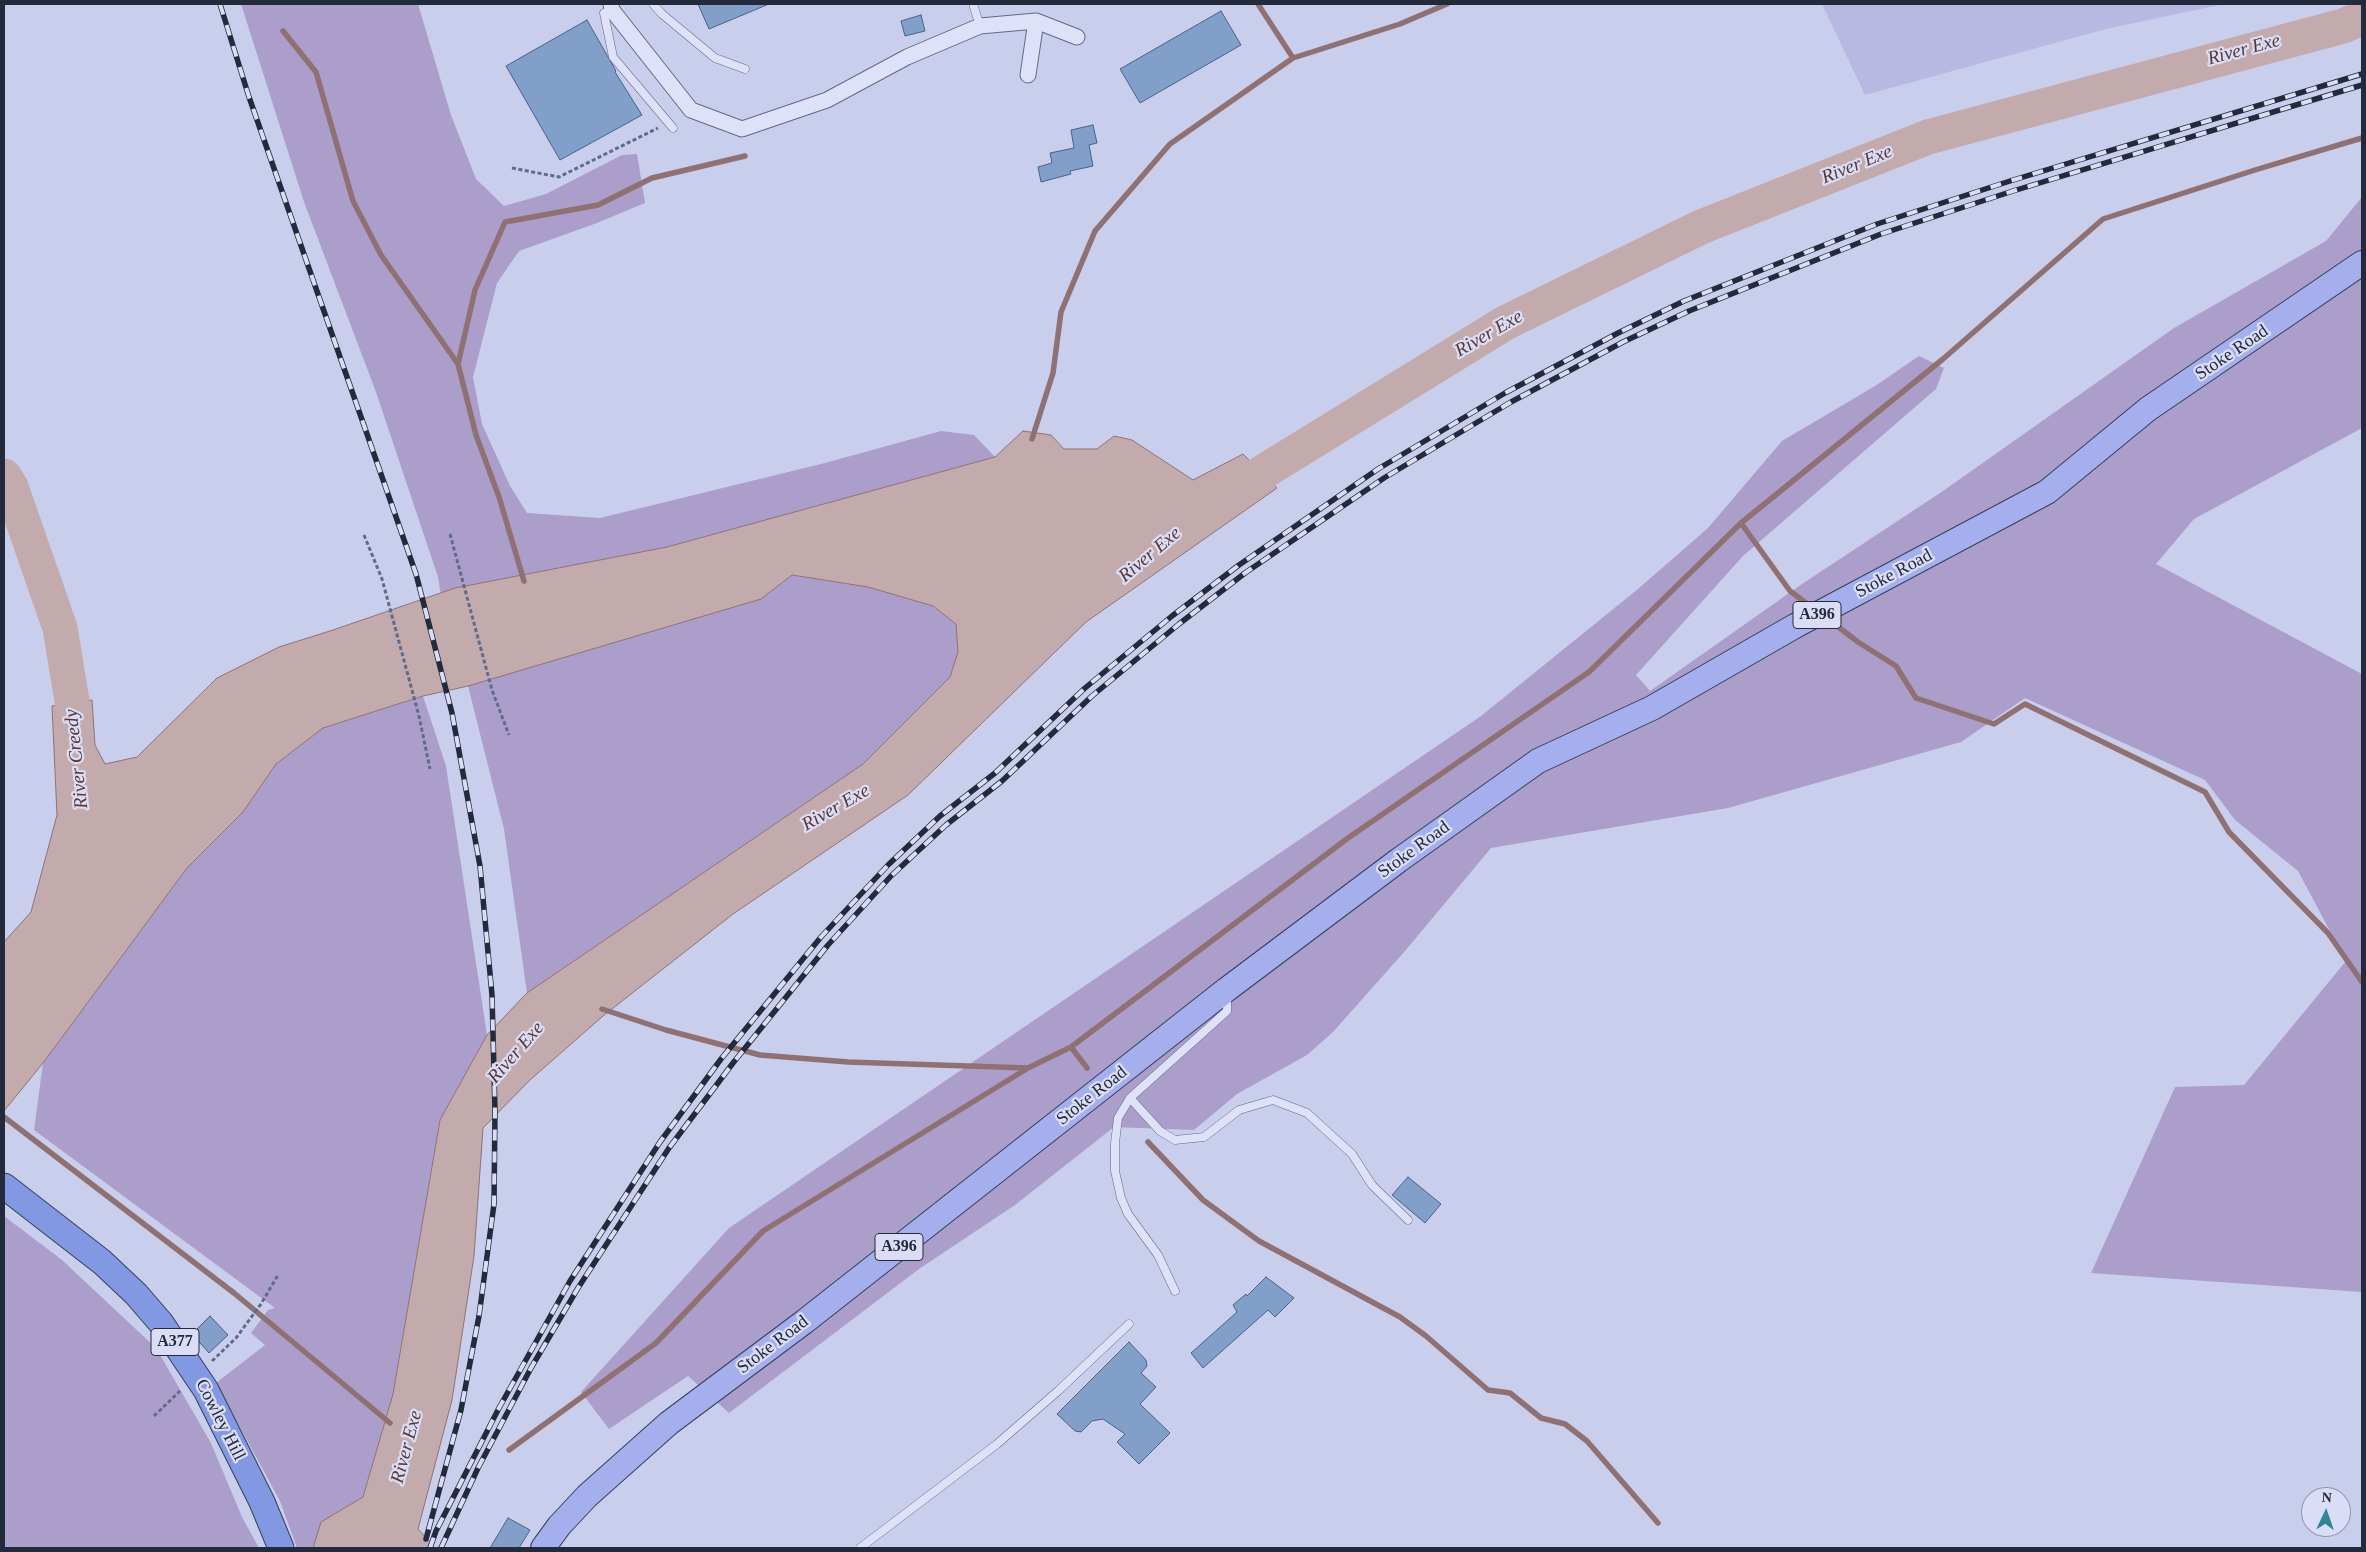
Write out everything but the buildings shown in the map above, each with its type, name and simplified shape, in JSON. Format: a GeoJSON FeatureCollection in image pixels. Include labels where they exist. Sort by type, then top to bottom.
{"type":"FeatureCollection","features":[{"type":"Feature","properties":{"kind":"highway","name":"Cowley Hill"},"geometry":{"type":"LineString","coordinates":[[4,1186],[118,1276],[161,1323],[206,1390],[262,1502],[281,1548]]}},
{"type":"Feature","properties":{"kind":"main road","name":"Stoke Road"},"geometry":{"type":"LineString","coordinates":[[543,1548],[559,1526],[587,1496],[669,1423],[804,1322],[1226,990],[1399,860],[1538,761],[1652,708],[1795,626],[2047,492],[2148,409],[2362,263]]}},
{"type":"Feature","properties":{"kind":"street"},"geometry":{"type":"LineString","coordinates":[[612,7],[691,110],[742,129],[827,100],[907,57],[980,26],[1036,21],[1077,37]]}},
{"type":"Feature","properties":{"kind":"street"},"geometry":{"type":"LineString","coordinates":[[1028,75],[1036,21]]}},
{"type":"Feature","properties":{"kind":"lane"},"geometry":{"type":"LineString","coordinates":[[653,4],[662,14],[715,58],[746,69]]}},
{"type":"Feature","properties":{"kind":"lane"},"geometry":{"type":"LineString","coordinates":[[973,4],[980,26]]}},
{"type":"Feature","properties":{"kind":"lane"},"geometry":{"type":"LineString","coordinates":[[612,7],[604,13],[613,57],[672,128]]}},
{"type":"Feature","properties":{"kind":"lane"},"geometry":{"type":"LineString","coordinates":[[1175,1291],[1158,1254],[1128,1214],[1121,1198],[1115,1171],[1115,1143],[1118,1118],[1130,1098],[1227,1011],[1228,998],[1226,990]]}},
{"type":"Feature","properties":{"kind":"lane"},"geometry":{"type":"LineString","coordinates":[[1130,1098],[1160,1131],[1175,1140],[1204,1137],[1238,1110],[1272,1100],[1307,1113],[1352,1154],[1372,1185],[1408,1220]]}},
{"type":"Feature","properties":{"kind":"lane"},"geometry":{"type":"LineString","coordinates":[[860,1548],[997,1444],[1058,1391],[1129,1324]]}},
{"type":"Feature","properties":{"kind":"path"},"geometry":{"type":"LineString","coordinates":[[512,168],[559,178],[662,126],[672,128]]}},
{"type":"Feature","properties":{"kind":"path"},"geometry":{"type":"LineString","coordinates":[[450,534],[492,690],[509,736]]}},
{"type":"Feature","properties":{"kind":"path"},"geometry":{"type":"LineString","coordinates":[[364,535],[385,592],[419,716],[430,769]]}},
{"type":"Feature","properties":{"kind":"path"},"geometry":{"type":"LineString","coordinates":[[154,1416],[236,1338],[252,1318],[278,1275]]}},
{"type":"Feature","properties":{"kind":"shaded area"},"geometry":{"type":"Polygon","coordinates":[[[241,4],[418,4],[451,115],[476,179],[504,206],[546,194],[622,155],[637,154],[645,203],[597,223],[519,251],[497,283],[473,377],[482,424],[510,486],[527,513],[600,518],[825,463],[941,431],[974,435],[995,457],[667,547],[455,588],[441,595],[438,577],[376,392],[304,202],[241,4]]]}},
{"type":"Feature","properties":{"kind":"shaded area"},"geometry":{"type":"Polygon","coordinates":[[[1822,4],[2224,4],[2106,29],[1865,95],[1822,4]]]}},
{"type":"Feature","properties":{"kind":"shaded area"},"geometry":{"type":"Polygon","coordinates":[[[2362,197],[2362,428],[2194,519],[2156,564],[2362,674],[2362,1292],[2091,1273],[2175,1087],[2244,1085],[2346,961],[2298,871],[2235,820],[2205,780],[2025,698],[1961,742],[1728,808],[1491,848],[1405,951],[1333,1032],[1307,1055],[1237,1094],[1194,1130],[1114,1127],[1015,1205],[919,1269],[729,1413],[688,1376],[609,1429],[581,1392],[729,1228],[1481,716],[1638,589],[1708,528],[1782,441],[1875,386],[1919,356],[1944,368],[1936,389],[1743,556],[1636,675],[1650,691],[1802,584],[1943,491],[2174,328],[2326,241],[2362,197]]]}},
{"type":"Feature","properties":{"kind":"shaded area"},"geometry":{"type":"Polygon","coordinates":[[[792,575],[868,587],[933,606],[956,624],[958,652],[950,677],[863,764],[527,993],[504,829],[468,686],[760,599],[792,575]]]}},
{"type":"Feature","properties":{"kind":"shaded area"},"geometry":{"type":"Polygon","coordinates":[[[423,696],[446,766],[487,1035],[440,1120],[393,1394],[363,1497],[321,1522],[313,1548],[297,1548],[280,1501],[216,1383],[265,1345],[251,1333],[268,1310],[275,1308],[34,1130],[43,1063],[187,868],[243,812],[276,764],[323,728],[423,696]]]}},
{"type":"Feature","properties":{"kind":"shaded area"},"geometry":{"type":"Polygon","coordinates":[[[4,1216],[62,1260],[156,1348],[211,1443],[242,1517],[259,1548],[4,1548],[4,1216]]]}},
{"type":"Feature","properties":{"kind":"water"},"geometry":{"type":"Polygon","coordinates":[[[1023,431],[1051,435],[1064,449],[1097,449],[1114,436],[1132,440],[1193,480],[1243,454],[1277,488],[1086,622],[908,795],[733,914],[603,1016],[530,1080],[483,1128],[474,1256],[452,1400],[418,1529],[432,1544],[426,1548],[313,1548],[321,1522],[363,1497],[393,1394],[440,1120],[487,1035],[527,993],[863,764],[950,677],[958,652],[956,624],[933,606],[868,587],[792,575],[761,599],[468,686],[423,696],[323,728],[276,764],[243,812],[187,868],[43,1063],[4,1111],[4,942],[31,912],[57,815],[52,706],[92,700],[95,745],[105,764],[137,757],[217,678],[279,647],[455,588],[667,547],[995,457],[1023,431]]]}},
{"type":"Feature","properties":{"kind":"waterway"},"geometry":{"type":"LineString","coordinates":[[1258,4],[1293,58]]}},
{"type":"Feature","properties":{"kind":"waterway"},"geometry":{"type":"LineString","coordinates":[[1032,439],[1053,373],[1061,312],[1095,231],[1170,144],[1293,58],[1400,24],[1447,4]]}},
{"type":"Feature","properties":{"kind":"waterway","name":"River Exe"},"geometry":{"type":"LineString","coordinates":[[1221,498],[1505,323],[1701,227],[1928,137],[2343,26],[2362,18]]}},
{"type":"Feature","properties":{"kind":"waterway"},"geometry":{"type":"LineString","coordinates":[[283,31],[316,72],[353,201],[381,255],[458,364]]}},
{"type":"Feature","properties":{"kind":"waterway"},"geometry":{"type":"LineString","coordinates":[[509,1450],[656,1343],[763,1231],[1028,1068],[1071,1047],[1348,838],[1589,672],[1741,523],[1943,359],[2103,219],[2362,138]]}},
{"type":"Feature","properties":{"kind":"waterway"},"geometry":{"type":"LineString","coordinates":[[524,581],[499,497],[476,435],[458,364],[475,290],[505,222],[598,205],[652,178],[745,156]]}},
{"type":"Feature","properties":{"kind":"waterway","name":"River Creedy"},"geometry":{"type":"LineString","coordinates":[[4,476],[11,487],[60,628],[74,713],[77,750]]}},
{"type":"Feature","properties":{"kind":"waterway"},"geometry":{"type":"LineString","coordinates":[[1741,523],[1790,591],[1814,609]]}},
{"type":"Feature","properties":{"kind":"waterway"},"geometry":{"type":"LineString","coordinates":[[1824,616],[1858,642],[1896,666],[1916,698],[1994,724],[2025,704],[2205,792],[2229,832],[2328,933],[2362,982]]}},
{"type":"Feature","properties":{"kind":"waterway"},"geometry":{"type":"LineString","coordinates":[[602,1009],[666,1030],[760,1055],[848,1062],[1028,1068]]}},
{"type":"Feature","properties":{"kind":"waterway"},"geometry":{"type":"LineString","coordinates":[[1071,1047],[1087,1068]]}},
{"type":"Feature","properties":{"kind":"waterway"},"geometry":{"type":"LineString","coordinates":[[4,1117],[234,1293],[390,1423]]}},
{"type":"Feature","properties":{"kind":"waterway"},"geometry":{"type":"LineString","coordinates":[[1148,1142],[1203,1200],[1259,1241],[1400,1317],[1426,1336],[1488,1390],[1510,1393],[1541,1418],[1565,1424],[1587,1441],[1658,1523]]}},
{"type":"Feature","properties":{"kind":"railway"},"geometry":{"type":"LineString","coordinates":[[220,4],[249,97],[416,574],[452,713],[480,866],[492,995],[495,1111],[494,1204],[479,1316],[461,1410],[426,1539]]}},
{"type":"Feature","properties":{"kind":"railway"},"geometry":{"type":"LineString","coordinates":[[430,1548],[436,1531],[499,1408],[570,1281],[660,1142],[721,1059],[821,937],[888,865],[940,816],[995,773],[1085,688],[1172,616],[1239,565],[1378,469],[1505,393],[1618,333],[1684,301],[1877,224],[2010,181],[2362,74]]}},
{"type":"Feature","properties":{"kind":"railway"},"geometry":{"type":"LineString","coordinates":[[441,1548],[478,1468],[531,1368],[578,1288],[669,1148],[733,1063],[828,945],[891,876],[946,825],[1002,781],[1092,696],[1179,624],[1245,573],[1384,478],[1511,402],[1623,342],[1689,311],[1881,234],[2013,191],[2362,85]]}}]}
